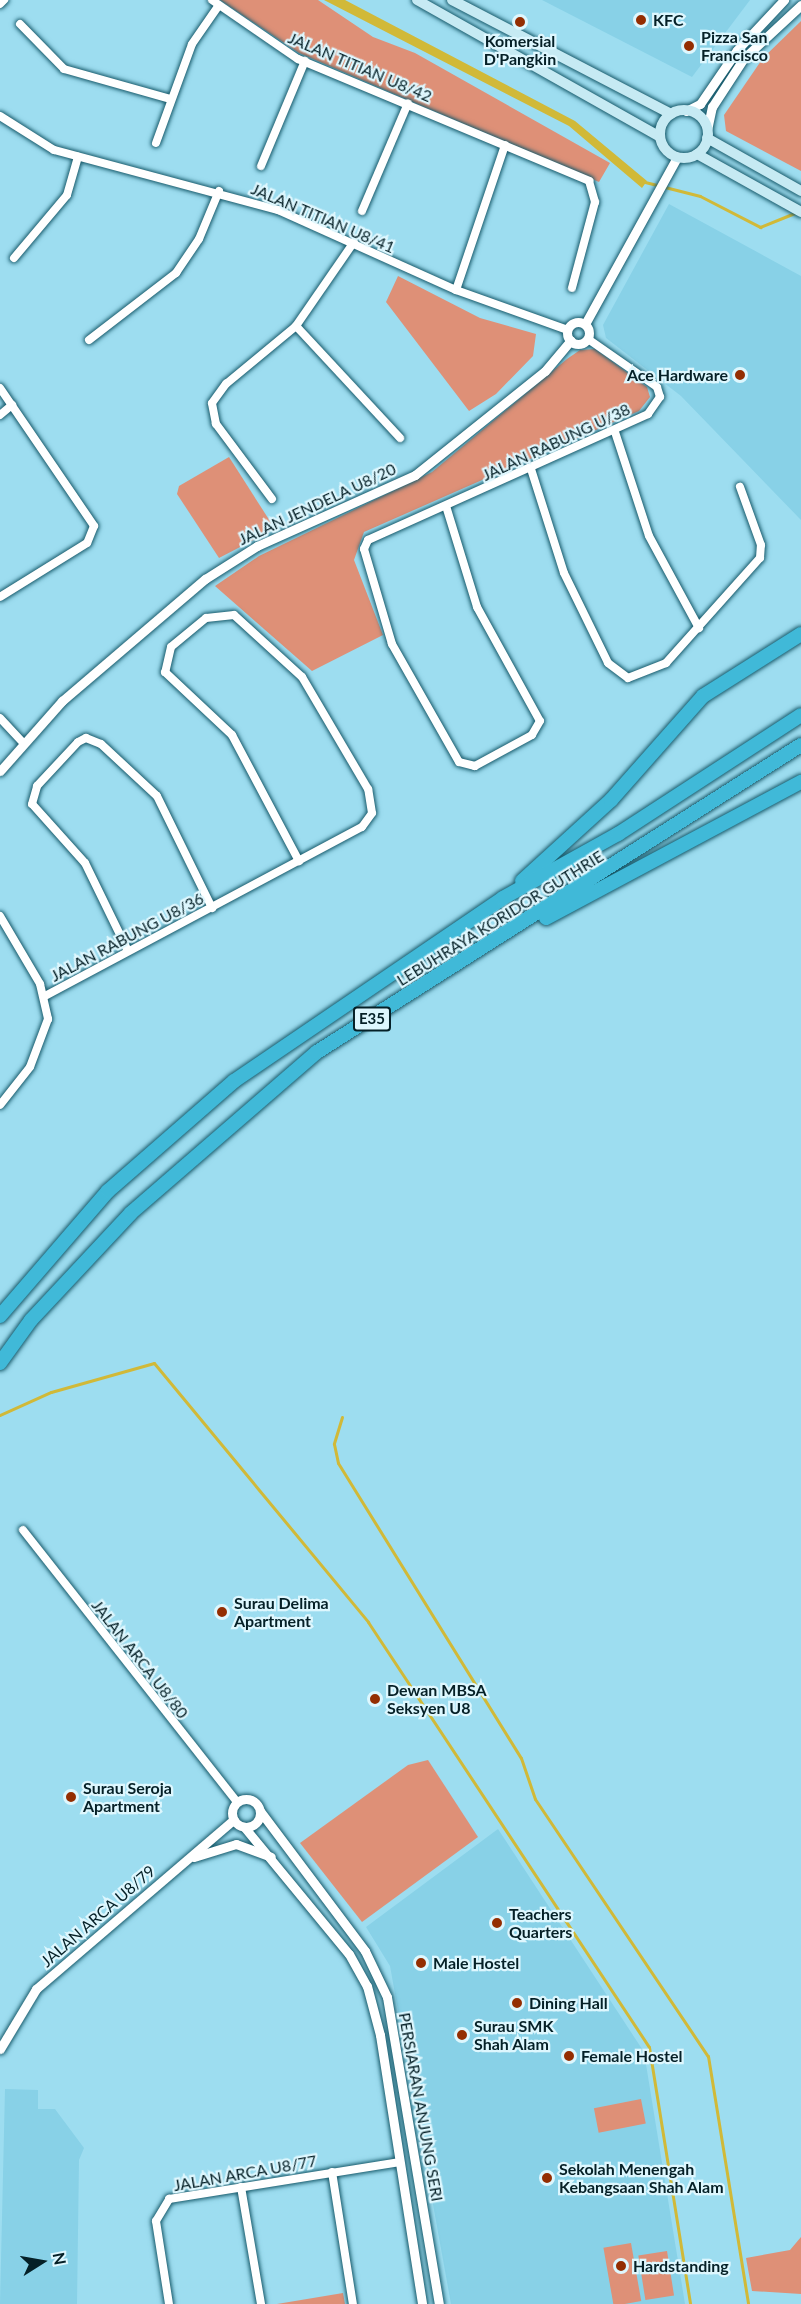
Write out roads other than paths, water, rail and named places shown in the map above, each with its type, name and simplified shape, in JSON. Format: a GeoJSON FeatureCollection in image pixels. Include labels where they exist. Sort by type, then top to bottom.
{"type":"FeatureCollection","features":[{"type":"Feature","properties":{"kind":"highway"},"geometry":{"type":"LineString","coordinates":[[503,898],[623,787],[703,696],[801,634]]}},
{"type":"Feature","properties":{"kind":"highway","name":"LEBUHRAYA KORIDOR GUTHRIE"},"geometry":{"type":"LineString","coordinates":[[0,1316],[108,1191],[234,1081],[503,898],[618,834],[801,715]]}},
{"type":"Feature","properties":{"kind":"highway","name":"LEBUHRAYA KORIDOR GUTHRIE"},"geometry":{"type":"LineString","coordinates":[[0,1363],[31,1320],[131,1213],[317,1052],[456,967],[801,745]]}},
{"type":"Feature","properties":{"kind":"highway"},"geometry":{"type":"LineString","coordinates":[[456,967],[801,782]]}},
{"type":"Feature","properties":{"kind":"main road"},"geometry":{"type":"LineString","coordinates":[[417,0],[660,137],[677,157],[697,154],[801,212]]}},
{"type":"Feature","properties":{"kind":"main road"},"geometry":{"type":"LineString","coordinates":[[452,0],[671,114],[686,111],[700,117],[707,134],[801,190]]}},
{"type":"Feature","properties":{"kind":"main road"},"geometry":{"type":"LineString","coordinates":[[660,137],[671,114]]}},
{"type":"Feature","properties":{"kind":"main road"},"geometry":{"type":"LineString","coordinates":[[697,154],[707,134]]}},
{"type":"Feature","properties":{"kind":"street"},"geometry":{"type":"LineString","coordinates":[[0,4],[4,0]]}},
{"type":"Feature","properties":{"kind":"street"},"geometry":{"type":"LineString","coordinates":[[686,111],[700,104],[737,50],[783,0]]}},
{"type":"Feature","properties":{"kind":"street"},"geometry":{"type":"LineString","coordinates":[[156,143],[195,37],[215,3]]}},
{"type":"Feature","properties":{"kind":"street","name":"JALAN TITIAN U8/42"},"geometry":{"type":"LineString","coordinates":[[215,3],[305,62],[582,176],[593,187],[595,202],[572,288]]}},
{"type":"Feature","properties":{"kind":"street"},"geometry":{"type":"LineString","coordinates":[[707,134],[712,107],[744,58],[801,5]]}},
{"type":"Feature","properties":{"kind":"street"},"geometry":{"type":"LineString","coordinates":[[21,24],[64,69],[171,99]]}},
{"type":"Feature","properties":{"kind":"street"},"geometry":{"type":"LineString","coordinates":[[261,166],[305,62]]}},
{"type":"Feature","properties":{"kind":"street"},"geometry":{"type":"LineString","coordinates":[[362,211],[408,103]]}},
{"type":"Feature","properties":{"kind":"street","name":"JALAN TITIAN U8/41"},"geometry":{"type":"LineString","coordinates":[[0,116],[41,144],[78,157],[219,191],[354,242],[456,290],[568,330]]}},
{"type":"Feature","properties":{"kind":"street"},"geometry":{"type":"LineString","coordinates":[[456,290],[505,145]]}},
{"type":"Feature","properties":{"kind":"street"},"geometry":{"type":"LineString","coordinates":[[14,258],[67,195],[78,157]]}},
{"type":"Feature","properties":{"kind":"street"},"geometry":{"type":"LineString","coordinates":[[585,324],[576,322],[568,330],[571,340],[588,339],[585,324],[677,157]]}},
{"type":"Feature","properties":{"kind":"street"},"geometry":{"type":"LineString","coordinates":[[88,340],[176,273],[199,239],[219,191]]}},
{"type":"Feature","properties":{"kind":"street"},"geometry":{"type":"LineString","coordinates":[[272,499],[216,424],[212,403],[226,384],[296,326],[354,242]]}},
{"type":"Feature","properties":{"kind":"street"},"geometry":{"type":"LineString","coordinates":[[296,326],[400,438]]}},
{"type":"Feature","properties":{"kind":"street","name":"JALAN RABUNG U/38"},"geometry":{"type":"LineString","coordinates":[[446,506],[477,607],[540,721],[537,732],[485,763],[459,762],[392,644],[364,560],[368,540],[615,432],[648,414],[659,392],[588,339]]}},
{"type":"Feature","properties":{"kind":"street","name":"JALAN JENDELA U8/20"},"geometry":{"type":"LineString","coordinates":[[0,771],[22,742],[206,579],[257,546],[415,475],[545,371],[571,340]]}},
{"type":"Feature","properties":{"kind":"street"},"geometry":{"type":"LineString","coordinates":[[0,388],[94,526],[87,543],[0,597]]}},
{"type":"Feature","properties":{"kind":"street"},"geometry":{"type":"LineString","coordinates":[[0,415],[12,405]]}},
{"type":"Feature","properties":{"kind":"street"},"geometry":{"type":"LineString","coordinates":[[615,432],[649,536],[699,628]]}},
{"type":"Feature","properties":{"kind":"street"},"geometry":{"type":"LineString","coordinates":[[531,469],[564,573],[614,671],[628,678],[646,675],[666,663],[699,628],[762,550],[740,487]]}},
{"type":"Feature","properties":{"kind":"street","name":"JALAN RABUNG U8/36"},"geometry":{"type":"LineString","coordinates":[[0,1105],[41,1047],[48,1019],[45,996],[299,861],[368,821],[373,806],[368,789],[302,677],[234,615],[206,618],[171,647],[165,672],[232,735],[299,861]]}},
{"type":"Feature","properties":{"kind":"street"},"geometry":{"type":"LineString","coordinates":[[0,718],[22,742]]}},
{"type":"Feature","properties":{"kind":"street"},"geometry":{"type":"LineString","coordinates":[[128,951],[85,863],[32,804],[37,786],[78,742],[86,738],[101,744],[157,796],[212,908]]}},
{"type":"Feature","properties":{"kind":"street"},"geometry":{"type":"LineString","coordinates":[[0,916],[45,996]]}},
{"type":"Feature","properties":{"kind":"street","name":"JALAN ARCA U8/80"},"geometry":{"type":"LineString","coordinates":[[24,1530],[237,1802]]}},
{"type":"Feature","properties":{"kind":"street"},"geometry":{"type":"LineString","coordinates":[[248,1799],[260,1811],[256,1823],[245,1828],[233,1820],[237,1802],[248,1799]]}},
{"type":"Feature","properties":{"kind":"street","name":"PERSIARAN ANJUNG SERI"},"geometry":{"type":"LineString","coordinates":[[260,1811],[365,1951],[387,1997],[439,2304]]}},
{"type":"Feature","properties":{"kind":"street","name":"JALAN ARCA U8/79"},"geometry":{"type":"LineString","coordinates":[[0,2049],[36,1989],[233,1820]]}},
{"type":"Feature","properties":{"kind":"street","name":"PERSIARAN ANJUNG SERI"},"geometry":{"type":"LineString","coordinates":[[245,1828],[271,1857],[367,1986],[400,2162],[422,2304]]}},
{"type":"Feature","properties":{"kind":"street"},"geometry":{"type":"LineString","coordinates":[[188,1859],[236,1844],[271,1857]]}},
{"type":"Feature","properties":{"kind":"street","name":"JALAN ARCA U8/77"},"geometry":{"type":"LineString","coordinates":[[169,2304],[156,2221],[163,2203],[241,2187],[400,2162]]}},
{"type":"Feature","properties":{"kind":"street"},"geometry":{"type":"LineString","coordinates":[[332,2172],[353,2304]]}},
{"type":"Feature","properties":{"kind":"street"},"geometry":{"type":"LineString","coordinates":[[241,2187],[261,2304]]}},
{"type":"Feature","properties":{"kind":"waterway"},"geometry":{"type":"LineString","coordinates":[[641,181],[700,196],[760,227],[795,213]]}},
{"type":"Feature","properties":{"kind":"waterway"},"geometry":{"type":"LineString","coordinates":[[0,1415],[51,1392],[154,1363],[368,1622],[649,2047],[690,2304]]}},
{"type":"Feature","properties":{"kind":"waterway"},"geometry":{"type":"LineString","coordinates":[[342,1417],[334,1444],[338,1463],[521,1758],[535,1799],[708,2056],[748,2304]]}},
{"type":"Feature","properties":{"kind":"place","name":"KFC"},"geometry":{"type":"Point","coordinates":[641,20]}},
{"type":"Feature","properties":{"kind":"place","name":"Komersial D'Pangkin"},"geometry":{"type":"Point","coordinates":[520,22]}},
{"type":"Feature","properties":{"kind":"place","name":"Pizza San Francisco"},"geometry":{"type":"Point","coordinates":[689,46]}},
{"type":"Feature","properties":{"kind":"place","name":"Ace Hardware"},"geometry":{"type":"Point","coordinates":[740,375]}},
{"type":"Feature","properties":{"kind":"place","name":"Surau Delima Apartment"},"geometry":{"type":"Point","coordinates":[222,1612]}},
{"type":"Feature","properties":{"kind":"place","name":"Dewan MBSA Seksyen U8"},"geometry":{"type":"Point","coordinates":[375,1699]}},
{"type":"Feature","properties":{"kind":"place","name":"Surau Seroja Apartment"},"geometry":{"type":"Point","coordinates":[71,1797]}},
{"type":"Feature","properties":{"kind":"place","name":"Teachers Quarters"},"geometry":{"type":"Point","coordinates":[497,1923]}},
{"type":"Feature","properties":{"kind":"place","name":"Male Hostel"},"geometry":{"type":"Point","coordinates":[421,1963]}},
{"type":"Feature","properties":{"kind":"place","name":"Dining Hall"},"geometry":{"type":"Point","coordinates":[517,2003]}},
{"type":"Feature","properties":{"kind":"place","name":"Surau SMK Shah Alam"},"geometry":{"type":"Point","coordinates":[462,2035]}},
{"type":"Feature","properties":{"kind":"place","name":"Female Hostel"},"geometry":{"type":"Point","coordinates":[569,2056]}},
{"type":"Feature","properties":{"kind":"place","name":"Sekolah Menengah Kebangsaan Shah Alam"},"geometry":{"type":"Point","coordinates":[547,2178]}},
{"type":"Feature","properties":{"kind":"place","name":"Hardstanding"},"geometry":{"type":"Point","coordinates":[621,2266]}}]}
